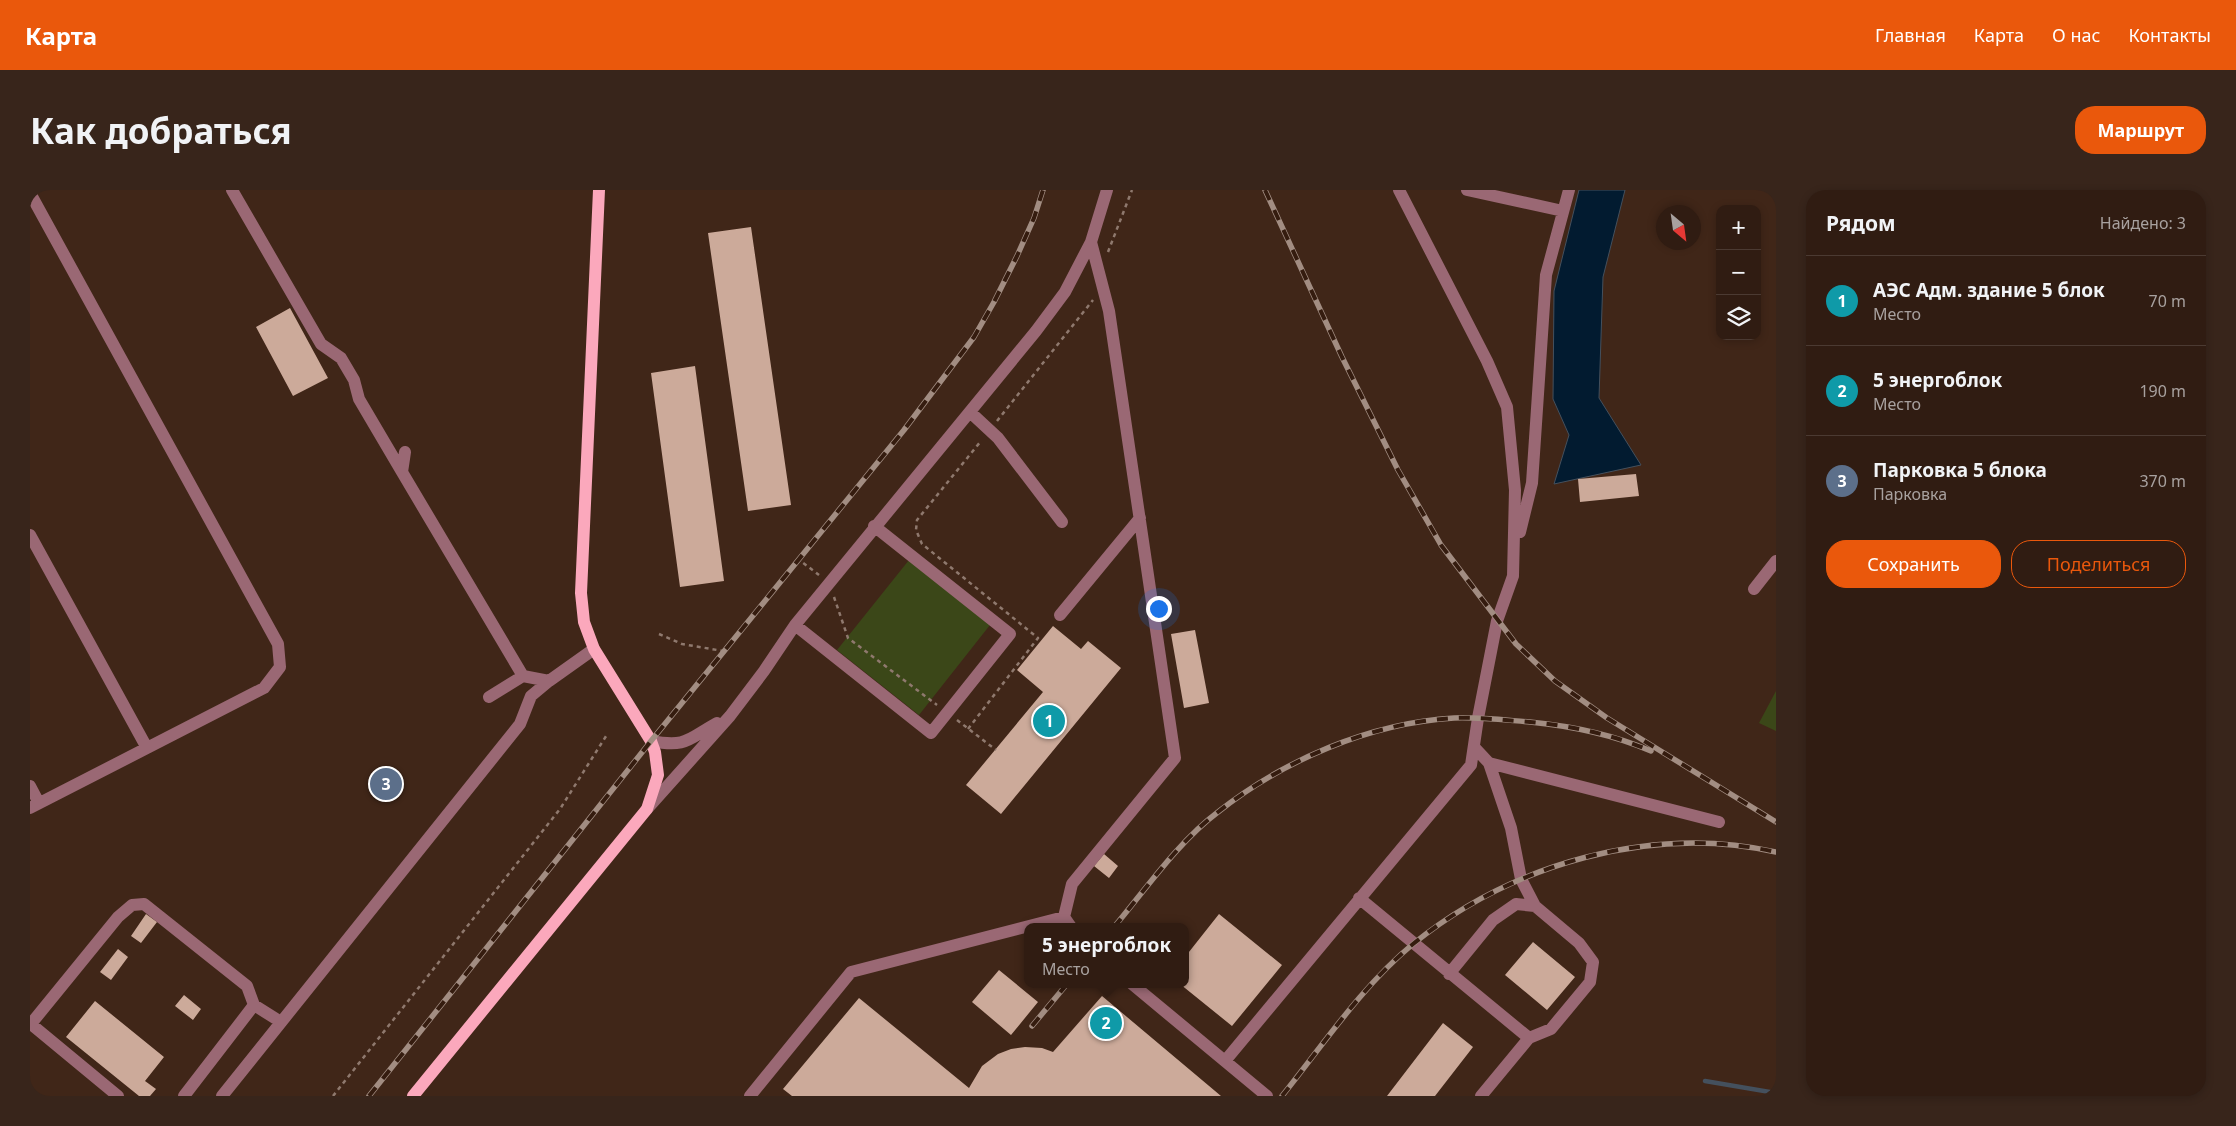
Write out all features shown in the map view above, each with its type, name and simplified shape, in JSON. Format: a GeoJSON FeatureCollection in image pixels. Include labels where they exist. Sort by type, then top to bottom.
{"type":"FeatureCollection","features":[{"type":"Feature","properties":{"kind":"main road"},"geometry":{"type":"LineString","coordinates":[[413,1096],[648,809],[658,775],[658,765],[651,741],[594,649],[584,622],[581,593],[599,190]]}},
{"type":"Feature","properties":{"kind":"lane"},"geometry":{"type":"LineString","coordinates":[[232,190],[320,344],[341,358],[354,380],[359,399],[378,435],[523,676]]}},
{"type":"Feature","properties":{"kind":"lane"},"geometry":{"type":"LineString","coordinates":[[648,809],[730,716],[764,671],[795,625],[874,526],[1036,331],[1065,292],[1091,242],[1108,190]]}},
{"type":"Feature","properties":{"kind":"lane"},"geometry":{"type":"LineString","coordinates":[[1225,1061],[1471,765],[1497,621],[1513,576],[1516,490],[1506,407],[1487,361],[1399,190]]}},
{"type":"Feature","properties":{"kind":"lane"},"geometry":{"type":"LineString","coordinates":[[1467,190],[1564,211]]}},
{"type":"Feature","properties":{"kind":"lane"},"geometry":{"type":"LineString","coordinates":[[1513,559],[1532,483],[1546,275],[1569,190]]}},
{"type":"Feature","properties":{"kind":"lane"},"geometry":{"type":"LineString","coordinates":[[30,193],[278,644],[280,667],[264,688],[35,806],[30,786]]}},
{"type":"Feature","properties":{"kind":"lane"},"geometry":{"type":"LineString","coordinates":[[1067,922],[1072,884],[1175,758],[1109,311],[1091,242]]}},
{"type":"Feature","properties":{"kind":"lane"},"geometry":{"type":"LineString","coordinates":[[970,412],[998,438],[1062,522]]}},
{"type":"Feature","properties":{"kind":"lane"},"geometry":{"type":"LineString","coordinates":[[402,472],[405,452]]}},
{"type":"Feature","properties":{"kind":"lane"},"geometry":{"type":"LineString","coordinates":[[1060,615],[1140,518]]}},
{"type":"Feature","properties":{"kind":"lane"},"geometry":{"type":"LineString","coordinates":[[795,625],[931,733],[947,713],[1010,634],[874,526]]}},
{"type":"Feature","properties":{"kind":"lane"},"geometry":{"type":"LineString","coordinates":[[30,535],[147,748]]}},
{"type":"Feature","properties":{"kind":"lane"},"geometry":{"type":"LineString","coordinates":[[1754,588],[1776,561]]}},
{"type":"Feature","properties":{"kind":"lane"},"geometry":{"type":"LineString","coordinates":[[222,1096],[520,724],[531,696],[548,681],[594,649]]}},
{"type":"Feature","properties":{"kind":"lane"},"geometry":{"type":"LineString","coordinates":[[488,697],[523,676],[548,681]]}},
{"type":"Feature","properties":{"kind":"lane"},"geometry":{"type":"LineString","coordinates":[[651,741],[671,745],[681,744],[730,716]]}},
{"type":"Feature","properties":{"kind":"lane"},"geometry":{"type":"LineString","coordinates":[[1475,748],[1489,763],[1511,828],[1521,879],[1535,906],[1579,943],[1593,962],[1590,982],[1551,1029],[1529,1038],[1481,1096]]}},
{"type":"Feature","properties":{"kind":"lane"},"geometry":{"type":"LineString","coordinates":[[1489,763],[1719,822]]}},
{"type":"Feature","properties":{"kind":"lane"},"geometry":{"type":"LineString","coordinates":[[1359,898],[1529,1038]]}},
{"type":"Feature","properties":{"kind":"lane"},"geometry":{"type":"LineString","coordinates":[[118,1096],[30,1025],[118,917],[132,905],[144,904],[247,986],[254,1005],[281,1022]]}},
{"type":"Feature","properties":{"kind":"lane"},"geometry":{"type":"LineString","coordinates":[[1450,974],[1493,920],[1516,904],[1535,906]]}},
{"type":"Feature","properties":{"kind":"lane"},"geometry":{"type":"LineString","coordinates":[[750,1096],[851,972],[1024,932]]}},
{"type":"Feature","properties":{"kind":"lane"},"geometry":{"type":"LineString","coordinates":[[1137,988],[1267,1096]]}},
{"type":"Feature","properties":{"kind":"lane"},"geometry":{"type":"LineString","coordinates":[[184,1096],[254,1005]]}},
{"type":"Feature","properties":{"kind":"path"},"geometry":{"type":"LineString","coordinates":[[659,634],[682,644],[723,651],[798,559]]}},
{"type":"Feature","properties":{"kind":"path"},"geometry":{"type":"LineString","coordinates":[[848,638],[996,750]]}},
{"type":"Feature","properties":{"kind":"path"},"geometry":{"type":"LineString","coordinates":[[333,1096],[560,809],[608,733]]}},
{"type":"Feature","properties":{"kind":"green space"},"geometry":{"type":"Polygon","coordinates":[[[909,560],[990,625],[919,715],[837,650],[909,560]]]}},
{"type":"Feature","properties":{"kind":"green space"},"geometry":{"type":"Polygon","coordinates":[[[1776,691],[1776,731],[1759,723],[1776,691]]]}},
{"type":"Feature","properties":{"kind":"water"},"geometry":{"type":"Polygon","coordinates":[[[1579,190],[1625,190],[1603,277],[1599,398],[1641,465],[1554,484],[1569,435],[1553,399],[1554,291],[1579,190]]]}},
{"type":"Feature","properties":{"kind":"building"},"geometry":{"type":"Polygon","coordinates":[[[751,227],[791,505],[748,511],[708,233],[751,227]]]}},
{"type":"Feature","properties":{"kind":"building"},"geometry":{"type":"Polygon","coordinates":[[[290,308],[328,378],[293,396],[256,327],[290,308]]]}},
{"type":"Feature","properties":{"kind":"building"},"geometry":{"type":"Polygon","coordinates":[[[695,366],[724,581],[680,587],[651,373],[695,366]]]}},
{"type":"Feature","properties":{"kind":"building"},"geometry":{"type":"Polygon","coordinates":[[[1636,474],[1639,496],[1580,502],[1578,479],[1636,474]]]}},
{"type":"Feature","properties":{"kind":"building"},"geometry":{"type":"Polygon","coordinates":[[[1053,626],[1081,649],[1088,641],[1121,668],[1001,814],[966,785],[1043,692],[1017,670],[1053,626]]]}},
{"type":"Feature","properties":{"kind":"building"},"geometry":{"type":"Polygon","coordinates":[[[1195,630],[1209,703],[1184,708],[1171,634],[1195,630]]]}},
{"type":"Feature","properties":{"kind":"building"},"geometry":{"type":"Polygon","coordinates":[[[1104,854],[1118,866],[1109,878],[1094,866],[1104,854]]]}},
{"type":"Feature","properties":{"kind":"building"},"geometry":{"type":"Polygon","coordinates":[[[146,914],[157,922],[141,943],[131,936],[146,914]]]}},
{"type":"Feature","properties":{"kind":"building"},"geometry":{"type":"Polygon","coordinates":[[[1219,914],[1282,965],[1232,1026],[1185,988],[1189,988],[1189,952],[1219,914]]]}},
{"type":"Feature","properties":{"kind":"building"},"geometry":{"type":"Polygon","coordinates":[[[1533,942],[1575,977],[1547,1010],[1505,975],[1533,942]]]}},
{"type":"Feature","properties":{"kind":"building"},"geometry":{"type":"Polygon","coordinates":[[[118,949],[128,957],[111,980],[100,972],[118,949]]]}},
{"type":"Feature","properties":{"kind":"building"},"geometry":{"type":"Polygon","coordinates":[[[999,970],[1038,1002],[1011,1035],[972,1002],[999,970]]]}},
{"type":"Feature","properties":{"kind":"building"},"geometry":{"type":"Polygon","coordinates":[[[184,995],[201,1009],[193,1020],[175,1006],[184,995]]]}},
{"type":"Feature","properties":{"kind":"building"},"geometry":{"type":"Polygon","coordinates":[[[1102,996],[1221,1096],[792,1096],[783,1089],[859,998],[969,1088],[982,1066],[998,1054],[1011,1049],[1025,1047],[1042,1048],[1053,1052],[1102,996]]]}},
{"type":"Feature","properties":{"kind":"building"},"geometry":{"type":"Polygon","coordinates":[[[95,1001],[164,1057],[145,1081],[156,1089],[150,1096],[139,1096],[66,1037],[95,1001]]]}},
{"type":"Feature","properties":{"kind":"building"},"geometry":{"type":"Polygon","coordinates":[[[1443,1023],[1473,1047],[1435,1096],[1387,1096],[1443,1023]]]}},
{"type":"Feature","properties":{"kind":"waterway"},"geometry":{"type":"LineString","coordinates":[[1705,1081],[1776,1093]]}},
{"type":"Feature","properties":{"kind":"railway"},"geometry":{"type":"LineString","coordinates":[[369,1096],[651,741],[904,430],[974,337],[1017,256],[1034,218],[1043,190]]}},
{"type":"Feature","properties":{"kind":"railway"},"geometry":{"type":"LineString","coordinates":[[1265,190],[1342,357],[1398,470],[1441,545],[1516,644],[1555,681],[1607,718],[1776,822]]}},
{"type":"Feature","properties":{"kind":"railway"},"geometry":{"type":"LineString","coordinates":[[1117,923],[1189,837],[1218,812],[1271,776],[1329,747],[1360,736],[1422,721],[1482,718],[1576,728],[1606,735],[1651,751]]}},
{"type":"Feature","properties":{"kind":"railway"},"geometry":{"type":"LineString","coordinates":[[1282,1096],[1360,997],[1394,960],[1452,916],[1494,892],[1538,872],[1585,858],[1632,848],[1680,843],[1729,845],[1776,852]]}},
{"type":"Feature","properties":{"kind":"railway"},"geometry":{"type":"LineString","coordinates":[[1032,1026],[1064,988]]}},
{"type":"Feature","properties":{"kind":"place","name":"АЭС Адм. здание 5 блок"},"geometry":{"type":"Point","coordinates":[1049,721]}},
{"type":"Feature","properties":{"kind":"place","name":"Парковка 5 блока"},"geometry":{"type":"Point","coordinates":[386,784]}},
{"type":"Feature","properties":{"kind":"place","name":"5 энергоблок"},"geometry":{"type":"Point","coordinates":[1106,1023]}}]}
